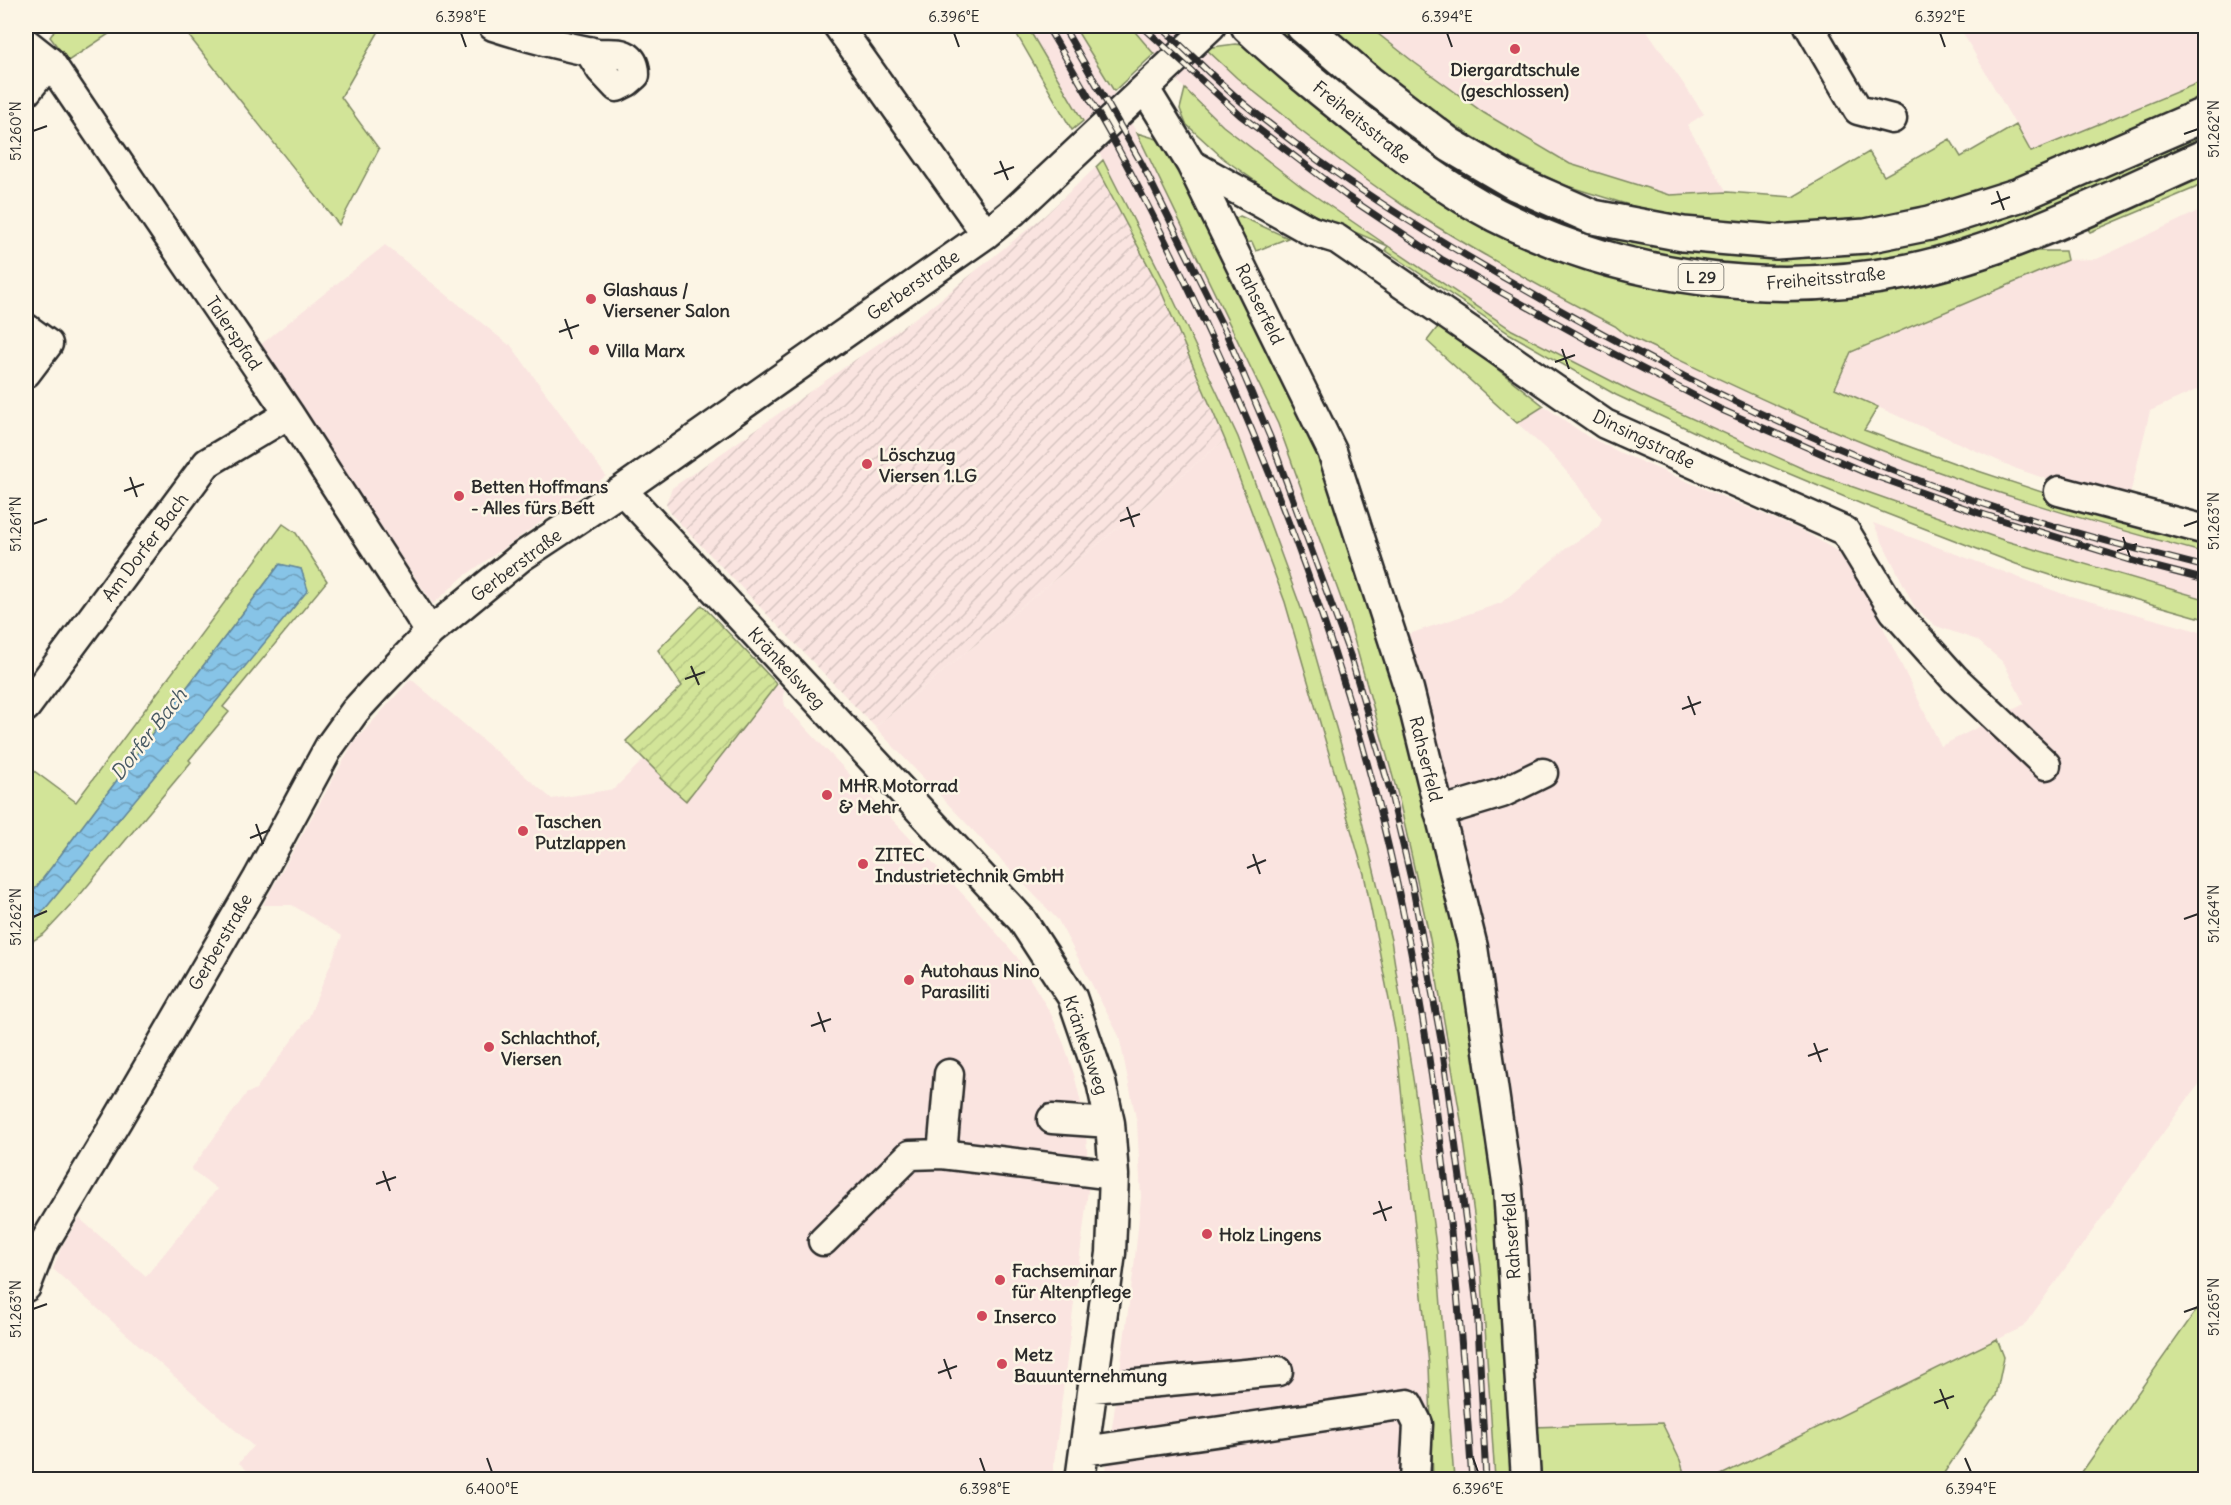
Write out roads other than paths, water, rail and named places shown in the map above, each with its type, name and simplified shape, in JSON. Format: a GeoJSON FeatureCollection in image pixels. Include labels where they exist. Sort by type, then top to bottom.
{"type":"FeatureCollection","features":[{"type":"Feature","properties":{"kind":"main road","name":"Freiheitsstraße"},"geometry":{"type":"LineString","coordinates":[[1248,26],[1334,100],[1421,169],[1496,214],[1575,249],[1657,272],[1751,284],[1829,282],[1909,271],[1981,250],[2048,225],[2205,156]]}},
{"type":"Feature","properties":{"kind":"main road","name":"Freiheitsstraße"},"geometry":{"type":"LineString","coordinates":[[1303,26],[1368,82],[1450,145],[1515,183],[1593,217],[1683,234],[1776,242],[1866,236],[1930,223],[2019,195],[2205,114]]}},
{"type":"Feature","properties":{"kind":"street"},"geometry":{"type":"LineString","coordinates":[[493,26],[540,41],[589,51]]}},
{"type":"Feature","properties":{"kind":"street"},"geometry":{"type":"LineString","coordinates":[[838,26],[986,234]]}},
{"type":"Feature","properties":{"kind":"street","name":"Gerberstraße"},"geometry":{"type":"LineString","coordinates":[[26,1287],[41,1248],[258,878],[329,747],[355,711],[430,632],[528,552],[622,490],[986,234],[1013,212],[1211,26]]}},
{"type":"Feature","properties":{"kind":"street"},"geometry":{"type":"LineString","coordinates":[[1809,26],[1858,110],[1892,119]]}},
{"type":"Feature","properties":{"kind":"street","name":"Talerspfad"},"geometry":{"type":"LineString","coordinates":[[26,43],[50,62],[289,414],[430,632]]}},
{"type":"Feature","properties":{"kind":"street"},"geometry":{"type":"LineString","coordinates":[[26,92],[50,62]]}},
{"type":"Feature","properties":{"kind":"street","name":"Rahserfeld"},"geometry":{"type":"LineString","coordinates":[[1145,89],[1191,164],[1332,451],[1409,689],[1473,947],[1508,1189],[1526,1479]]}},
{"type":"Feature","properties":{"kind":"street","name":"Dinsingstraße"},"geometry":{"type":"LineString","coordinates":[[1191,164],[1311,231],[1337,239],[1605,424],[1845,531],[1894,611],[1955,678],[2046,765]]}},
{"type":"Feature","properties":{"kind":"street"},"geometry":{"type":"LineString","coordinates":[[26,328],[48,344],[26,373]]}},
{"type":"Feature","properties":{"kind":"street","name":"Am Dorfer Bach"},"geometry":{"type":"LineString","coordinates":[[26,707],[207,463],[289,414]]}},
{"type":"Feature","properties":{"kind":"street","name":"Kränkelsweg"},"geometry":{"type":"LineString","coordinates":[[622,490],[1022,920],[1072,997],[1101,1082],[1110,1123],[1114,1175],[1111,1253],[1080,1479]]}},
{"type":"Feature","properties":{"kind":"street"},"geometry":{"type":"LineString","coordinates":[[2059,491],[2205,530]]}},
{"type":"Feature","properties":{"kind":"street"},"geometry":{"type":"LineString","coordinates":[[1439,812],[1502,793],[1543,773]]}},
{"type":"Feature","properties":{"kind":"street"},"geometry":{"type":"LineString","coordinates":[[942,1154],[949,1074]]}},
{"type":"Feature","properties":{"kind":"street"},"geometry":{"type":"LineString","coordinates":[[1052,1119],[1110,1123]]}},
{"type":"Feature","properties":{"kind":"street"},"geometry":{"type":"LineString","coordinates":[[823,1241],[910,1155],[942,1154],[1114,1175]]}},
{"type":"Feature","properties":{"kind":"street"},"geometry":{"type":"LineString","coordinates":[[1092,1388],[1278,1371]]}},
{"type":"Feature","properties":{"kind":"street"},"geometry":{"type":"LineString","coordinates":[[1084,1451],[1408,1404],[1418,1424],[1415,1479]]}},
{"type":"Feature","properties":{"kind":"water"},"geometry":{"type":"Polygon","coordinates":[[[280,564],[301,569],[308,590],[40,915],[26,923],[26,901],[280,564]]]}},
{"type":"Feature","properties":{"kind":"railway"},"geometry":{"type":"LineString","coordinates":[[1047,26],[1131,173],[1214,344],[1288,520],[1349,700],[1375,791],[1397,884],[1425,1032],[1453,1255],[1472,1480]]}},
{"type":"Feature","properties":{"kind":"railway"},"geometry":{"type":"LineString","coordinates":[[1063,26],[1142,164],[1226,333],[1270,437],[1351,658],[1390,790],[1412,883],[1442,1045],[1477,1304],[1486,1480]]}},
{"type":"Feature","properties":{"kind":"railway"},"geometry":{"type":"LineString","coordinates":[[1142,26],[1240,115],[1348,197],[1441,259],[1591,342],[1722,410],[1864,472],[1979,513],[2140,563],[2206,580]]}},
{"type":"Feature","properties":{"kind":"railway"},"geometry":{"type":"LineString","coordinates":[[1160,26],[1248,107],[1313,157],[1381,203],[1451,247],[1577,319],[1689,379],[1862,458],[1981,503],[2036,521],[2206,567]]}},
{"type":"Feature","properties":{"kind":"place","name":"Diergardtschule (geschlossen)"},"geometry":{"type":"Point","coordinates":[1515,49]}},
{"type":"Feature","properties":{"kind":"place","name":"Glashaus / Viersener Salon"},"geometry":{"type":"Point","coordinates":[591,299]}},
{"type":"Feature","properties":{"kind":"place","name":"Villa Marx"},"geometry":{"type":"Point","coordinates":[594,350]}},
{"type":"Feature","properties":{"kind":"place","name":"Löschzug Viersen 1.LG"},"geometry":{"type":"Point","coordinates":[867,464]}},
{"type":"Feature","properties":{"kind":"place","name":"Betten Hoffmans - Alles fürs Bett"},"geometry":{"type":"Point","coordinates":[459,496]}},
{"type":"Feature","properties":{"kind":"place","name":"MHR Motorrad & Mehr"},"geometry":{"type":"Point","coordinates":[827,795]}},
{"type":"Feature","properties":{"kind":"place","name":"Taschen Putzlappen"},"geometry":{"type":"Point","coordinates":[523,831]}},
{"type":"Feature","properties":{"kind":"place","name":"ZITEC Industrietechnik GmbH"},"geometry":{"type":"Point","coordinates":[863,864]}},
{"type":"Feature","properties":{"kind":"place","name":"Autohaus Nino Parasiliti"},"geometry":{"type":"Point","coordinates":[909,980]}},
{"type":"Feature","properties":{"kind":"place","name":"Schlachthof, Viersen"},"geometry":{"type":"Point","coordinates":[489,1047]}},
{"type":"Feature","properties":{"kind":"place","name":"Holz Lingens"},"geometry":{"type":"Point","coordinates":[1207,1234]}},
{"type":"Feature","properties":{"kind":"place","name":"Fachseminar für Altenpflege"},"geometry":{"type":"Point","coordinates":[1000,1280]}},
{"type":"Feature","properties":{"kind":"place","name":"Inserco"},"geometry":{"type":"Point","coordinates":[982,1316]}},
{"type":"Feature","properties":{"kind":"place","name":"Metz Bauunternehmung"},"geometry":{"type":"Point","coordinates":[1002,1364]}},
{"type":"Feature","properties":{"kind":"water label","name":"Dorfer Bach"},"geometry":{"type":"Point","coordinates":[148,734]}}]}
